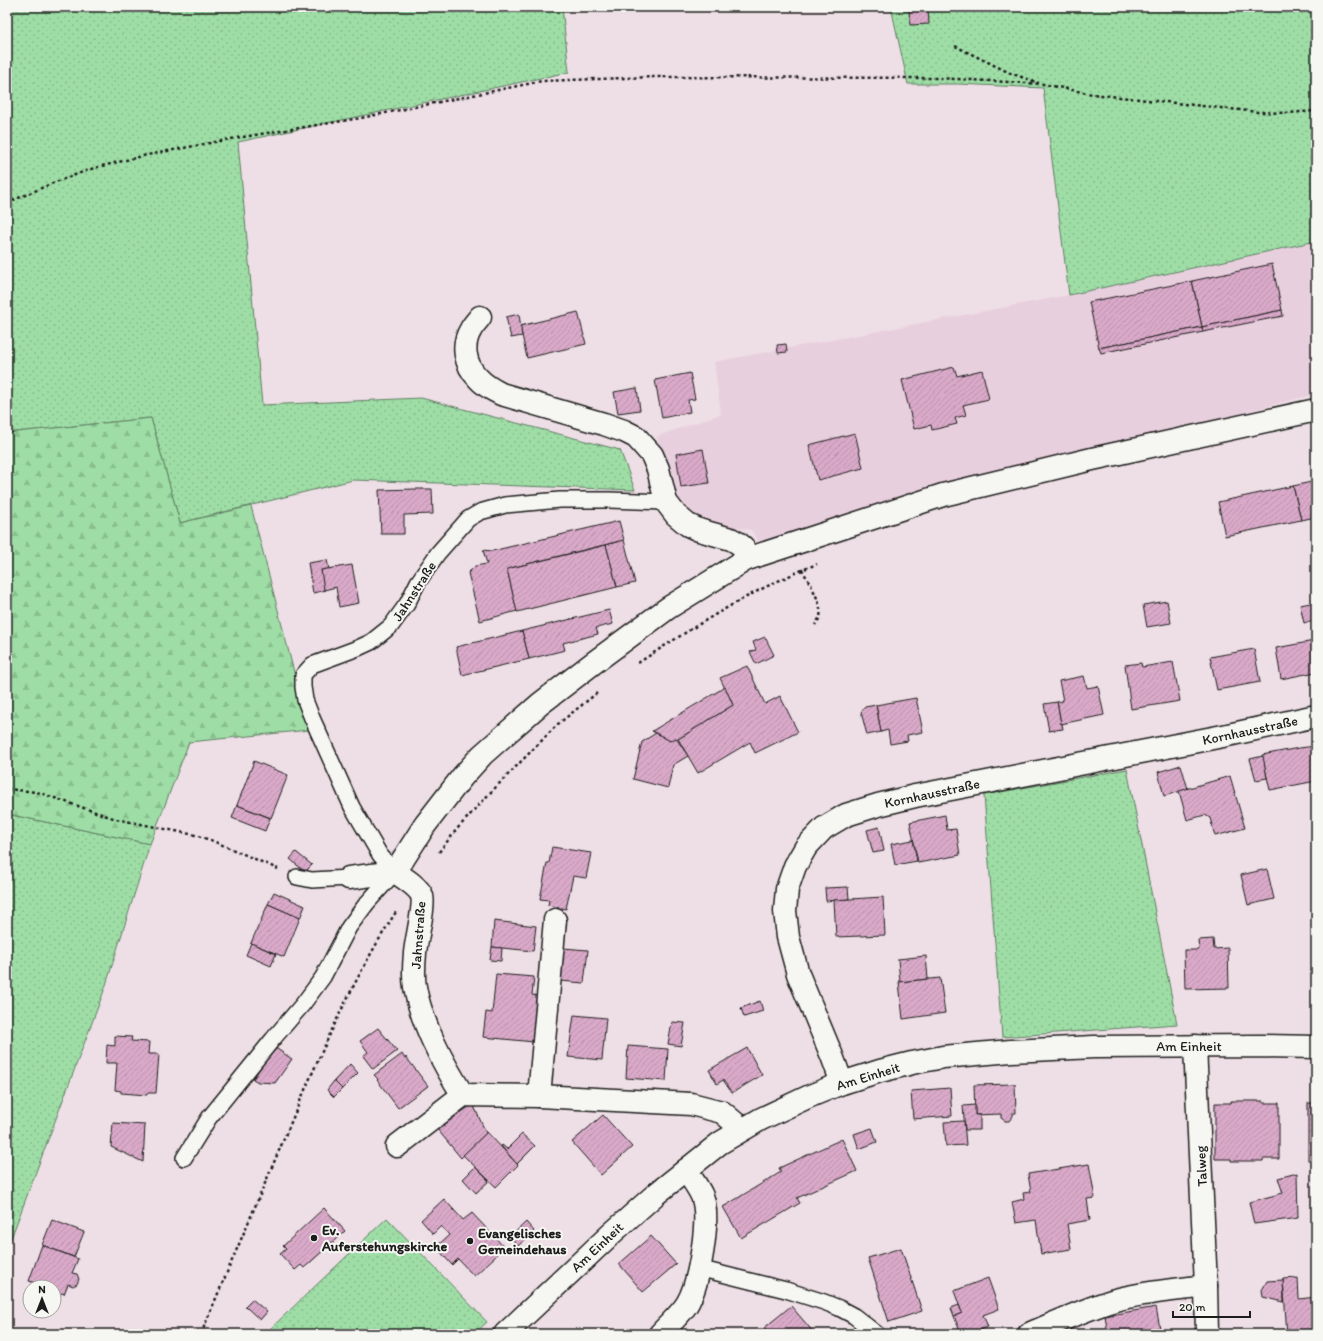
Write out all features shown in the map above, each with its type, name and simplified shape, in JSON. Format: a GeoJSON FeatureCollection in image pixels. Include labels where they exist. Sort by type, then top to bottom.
{"type":"FeatureCollection","features":[{"type":"Feature","properties":{"kind":"street"},"geometry":{"type":"LineString","coordinates":[[480,317],[470,330],[466,340],[465,355],[469,367],[477,378],[489,388],[501,394],[604,424],[636,437],[652,455],[658,468],[666,502],[676,515],[699,530],[731,539],[738,543],[743,547],[747,559]]}},
{"type":"Feature","properties":{"kind":"street"},"geometry":{"type":"LineString","coordinates":[[349,878],[395,872],[425,825],[463,776],[482,755],[540,704],[592,664],[668,608],[747,559],[943,495],[1092,459],[1316,410]]}},
{"type":"Feature","properties":{"kind":"street","name":"Kornhausstraße"},"geometry":{"type":"LineString","coordinates":[[842,1083],[798,974],[788,937],[785,911],[787,889],[795,866],[806,848],[824,828],[846,815],[915,796],[1223,736],[1316,716]]}},
{"type":"Feature","properties":{"kind":"street","name":"Jahnstraße"},"geometry":{"type":"LineString","coordinates":[[395,872],[422,895],[423,904],[415,952],[415,986],[428,1030],[463,1095]]}},
{"type":"Feature","properties":{"kind":"street"},"geometry":{"type":"LineString","coordinates":[[539,1096],[555,920]]}},
{"type":"Feature","properties":{"kind":"street","name":"Talweg"},"geometry":{"type":"LineString","coordinates":[[1195,1046],[1207,1334]]}},
{"type":"Feature","properties":{"kind":"street","name":"Am Einheit"},"geometry":{"type":"LineString","coordinates":[[505,1334],[611,1234],[720,1143],[742,1129],[780,1110],[842,1083],[912,1063],[943,1058],[1011,1051],[1086,1047],[1316,1047]]}},
{"type":"Feature","properties":{"kind":"street"},"geometry":{"type":"LineString","coordinates":[[396,1146],[463,1095],[539,1096],[691,1104],[722,1112],[742,1129]]}},
{"type":"Feature","properties":{"kind":"street"},"geometry":{"type":"LineString","coordinates":[[660,1334],[682,1311],[688,1302],[698,1268],[705,1233],[705,1209],[702,1196],[686,1170]]}},
{"type":"Feature","properties":{"kind":"street"},"geometry":{"type":"LineString","coordinates":[[1029,1334],[1114,1300],[1206,1286]]}},
{"type":"Feature","properties":{"kind":"lane","name":"Jahnstraße"},"geometry":{"type":"LineString","coordinates":[[395,872],[380,855],[352,807],[305,700],[303,675],[312,665],[371,642],[391,626],[407,604],[418,582],[438,553],[468,519],[480,512],[505,505],[560,500],[666,502]]}},
{"type":"Feature","properties":{"kind":"lane"},"geometry":{"type":"LineString","coordinates":[[184,1158],[209,1118],[273,1039],[304,1004],[323,978],[349,927],[395,872]]}},
{"type":"Feature","properties":{"kind":"lane"},"geometry":{"type":"LineString","coordinates":[[297,876],[312,880],[349,878]]}},
{"type":"Feature","properties":{"kind":"lane"},"geometry":{"type":"LineString","coordinates":[[698,1268],[809,1296],[839,1308],[854,1316],[877,1334]]}},
{"type":"Feature","properties":{"kind":"path"},"geometry":{"type":"LineString","coordinates":[[955,46],[1010,73],[1043,84],[1092,94],[1258,112],[1286,113],[1316,111]]}},
{"type":"Feature","properties":{"kind":"path"},"geometry":{"type":"LineString","coordinates":[[7,203],[53,183],[94,168],[147,155],[236,138],[361,118],[542,81],[654,77],[938,78],[1043,84]]}},
{"type":"Feature","properties":{"kind":"path"},"geometry":{"type":"LineString","coordinates":[[634,665],[712,615],[793,573],[817,564]]}},
{"type":"Feature","properties":{"kind":"path"},"geometry":{"type":"LineString","coordinates":[[802,570],[814,592],[819,608],[820,617],[815,625]]}},
{"type":"Feature","properties":{"kind":"path"},"geometry":{"type":"LineString","coordinates":[[437,854],[457,829],[490,793],[553,730],[598,692]]}},
{"type":"Feature","properties":{"kind":"path"},"geometry":{"type":"LineString","coordinates":[[7,789],[37,792],[116,819],[213,841],[297,876]]}},
{"type":"Feature","properties":{"kind":"path"},"geometry":{"type":"LineString","coordinates":[[202,1334],[327,1040],[360,972],[382,934],[413,886]]}},
{"type":"Feature","properties":{"kind":"shaded area"},"geometry":{"type":"Polygon","coordinates":[[[1316,241],[1316,394],[942,489],[761,544],[751,530],[689,519],[671,501],[657,436],[721,414],[714,362],[1069,295],[1316,241]]]}},
{"type":"Feature","properties":{"kind":"green space"},"geometry":{"type":"Polygon","coordinates":[[[7,7],[562,7],[569,72],[238,142],[262,405],[421,398],[620,450],[635,490],[353,480],[180,523],[151,418],[7,433],[7,7]]]}},
{"type":"Feature","properties":{"kind":"green space"},"geometry":{"type":"Polygon","coordinates":[[[891,7],[1316,7],[1316,241],[1069,295],[1043,88],[958,84],[908,84],[891,7]]]}},
{"type":"Feature","properties":{"kind":"green space"},"geometry":{"type":"Polygon","coordinates":[[[151,418],[180,523],[251,506],[309,730],[189,742],[150,844],[7,814],[7,433],[151,418]]]}},
{"type":"Feature","properties":{"kind":"green space"},"geometry":{"type":"Polygon","coordinates":[[[1127,769],[1177,1024],[1002,1037],[984,795],[1127,769]]]}},
{"type":"Feature","properties":{"kind":"green space"},"geometry":{"type":"Polygon","coordinates":[[[7,814],[150,844],[105,988],[7,1249],[7,814]]]}},
{"type":"Feature","properties":{"kind":"green space"},"geometry":{"type":"Polygon","coordinates":[[[387,1218],[487,1322],[474,1334],[273,1334],[269,1330],[387,1218]]]}},
{"type":"Feature","properties":{"kind":"building"},"geometry":{"type":"Polygon","coordinates":[[[928,9],[929,24],[910,25],[909,10],[928,9]]]}},
{"type":"Feature","properties":{"kind":"building"},"geometry":{"type":"Polygon","coordinates":[[[1272,264],[1282,310],[1202,327],[1192,281],[1272,264]]]}},
{"type":"Feature","properties":{"kind":"building"},"geometry":{"type":"Polygon","coordinates":[[[1192,281],[1202,327],[1099,348],[1089,302],[1192,281]]]}},
{"type":"Feature","properties":{"kind":"building"},"geometry":{"type":"Polygon","coordinates":[[[1282,310],[1283,316],[1203,332],[1202,327],[1282,310]]]}},
{"type":"Feature","properties":{"kind":"building"},"geometry":{"type":"Polygon","coordinates":[[[578,312],[586,344],[527,358],[520,326],[578,312]]]}},
{"type":"Feature","properties":{"kind":"building"},"geometry":{"type":"Polygon","coordinates":[[[519,314],[522,336],[511,338],[506,317],[519,314]]]}},
{"type":"Feature","properties":{"kind":"building"},"geometry":{"type":"Polygon","coordinates":[[[1202,327],[1203,332],[1101,353],[1099,348],[1202,327]]]}},
{"type":"Feature","properties":{"kind":"building"},"geometry":{"type":"Polygon","coordinates":[[[786,344],[787,352],[778,353],[777,345],[786,344]]]}},
{"type":"Feature","properties":{"kind":"building"},"geometry":{"type":"Polygon","coordinates":[[[954,367],[957,376],[982,370],[989,399],[963,405],[966,415],[955,418],[957,424],[932,430],[931,425],[914,429],[902,380],[954,367]]]}},
{"type":"Feature","properties":{"kind":"building"},"geometry":{"type":"Polygon","coordinates":[[[690,373],[695,399],[688,400],[690,412],[662,418],[655,380],[690,373]]]}},
{"type":"Feature","properties":{"kind":"building"},"geometry":{"type":"Polygon","coordinates":[[[637,388],[640,410],[618,413],[614,392],[637,388]]]}},
{"type":"Feature","properties":{"kind":"building"},"geometry":{"type":"Polygon","coordinates":[[[855,433],[863,468],[818,480],[809,445],[855,433]]]}},
{"type":"Feature","properties":{"kind":"building"},"geometry":{"type":"Polygon","coordinates":[[[703,449],[709,483],[681,487],[676,454],[703,449]]]}},
{"type":"Feature","properties":{"kind":"building"},"geometry":{"type":"Polygon","coordinates":[[[1316,481],[1316,517],[1301,520],[1293,486],[1316,481]]]}},
{"type":"Feature","properties":{"kind":"building"},"geometry":{"type":"Polygon","coordinates":[[[1293,486],[1301,520],[1225,536],[1218,502],[1293,486]]]}},
{"type":"Feature","properties":{"kind":"building"},"geometry":{"type":"Polygon","coordinates":[[[432,489],[433,514],[404,515],[404,534],[381,534],[379,490],[432,489]]]}},
{"type":"Feature","properties":{"kind":"building"},"geometry":{"type":"Polygon","coordinates":[[[619,521],[624,540],[507,569],[517,611],[480,621],[468,573],[475,566],[487,564],[483,550],[492,551],[619,521]]]}},
{"type":"Feature","properties":{"kind":"building"},"geometry":{"type":"Polygon","coordinates":[[[624,540],[635,583],[617,587],[606,545],[624,540]]]}},
{"type":"Feature","properties":{"kind":"building"},"geometry":{"type":"Polygon","coordinates":[[[606,545],[617,587],[517,612],[507,569],[606,545]]]}},
{"type":"Feature","properties":{"kind":"building"},"geometry":{"type":"Polygon","coordinates":[[[327,560],[329,569],[321,570],[326,590],[313,593],[308,563],[327,560]]]}},
{"type":"Feature","properties":{"kind":"building"},"geometry":{"type":"Polygon","coordinates":[[[352,565],[359,603],[339,607],[336,587],[324,590],[321,570],[352,565]]]}},
{"type":"Feature","properties":{"kind":"building"},"geometry":{"type":"Polygon","coordinates":[[[1167,601],[1171,623],[1147,627],[1143,605],[1167,601]]]}},
{"type":"Feature","properties":{"kind":"building"},"geometry":{"type":"Polygon","coordinates":[[[1316,602],[1316,621],[1304,623],[1300,605],[1316,602]]]}},
{"type":"Feature","properties":{"kind":"building"},"geometry":{"type":"Polygon","coordinates":[[[609,610],[613,624],[596,628],[598,634],[563,643],[565,650],[529,659],[522,631],[609,610]]]}},
{"type":"Feature","properties":{"kind":"building"},"geometry":{"type":"Polygon","coordinates":[[[522,631],[529,659],[462,675],[456,647],[522,631]]]}},
{"type":"Feature","properties":{"kind":"building"},"geometry":{"type":"Polygon","coordinates":[[[765,637],[774,655],[756,664],[750,652],[756,650],[753,642],[765,637]]]}},
{"type":"Feature","properties":{"kind":"building"},"geometry":{"type":"Polygon","coordinates":[[[1314,641],[1316,653],[1316,672],[1281,679],[1276,648],[1314,641]]]}},
{"type":"Feature","properties":{"kind":"building"},"geometry":{"type":"Polygon","coordinates":[[[1254,649],[1260,682],[1217,690],[1210,657],[1254,649]]]}},
{"type":"Feature","properties":{"kind":"building"},"geometry":{"type":"Polygon","coordinates":[[[1173,662],[1180,701],[1131,709],[1125,665],[1141,663],[1142,667],[1173,662]]]}},
{"type":"Feature","properties":{"kind":"building"},"geometry":{"type":"Polygon","coordinates":[[[747,666],[765,704],[780,696],[798,732],[755,753],[750,742],[698,773],[678,739],[733,705],[720,678],[747,666]]]}},
{"type":"Feature","properties":{"kind":"building"},"geometry":{"type":"Polygon","coordinates":[[[1084,676],[1087,688],[1098,686],[1104,715],[1061,724],[1057,702],[1063,701],[1059,681],[1084,676]]]}},
{"type":"Feature","properties":{"kind":"building"},"geometry":{"type":"Polygon","coordinates":[[[725,687],[733,705],[678,739],[676,738],[670,741],[652,731],[725,687]]]}},
{"type":"Feature","properties":{"kind":"building"},"geometry":{"type":"Polygon","coordinates":[[[916,698],[923,732],[907,735],[908,741],[890,744],[888,730],[881,732],[876,705],[916,698]]]}},
{"type":"Feature","properties":{"kind":"building"},"geometry":{"type":"Polygon","coordinates":[[[1057,702],[1063,729],[1049,731],[1044,704],[1057,702]]]}},
{"type":"Feature","properties":{"kind":"building"},"geometry":{"type":"Polygon","coordinates":[[[876,705],[881,732],[867,735],[861,712],[865,707],[876,705]]]}},
{"type":"Feature","properties":{"kind":"building"},"geometry":{"type":"Polygon","coordinates":[[[656,733],[670,741],[676,738],[688,756],[673,765],[668,788],[633,779],[642,742],[656,733]]]}},
{"type":"Feature","properties":{"kind":"building"},"geometry":{"type":"Polygon","coordinates":[[[1316,746],[1316,763],[1314,764],[1316,781],[1270,790],[1262,755],[1316,746]]]}},
{"type":"Feature","properties":{"kind":"building"},"geometry":{"type":"Polygon","coordinates":[[[1263,756],[1267,778],[1256,780],[1250,759],[1263,756]]]}},
{"type":"Feature","properties":{"kind":"building"},"geometry":{"type":"Polygon","coordinates":[[[254,761],[288,775],[271,818],[237,805],[254,761]]]}},
{"type":"Feature","properties":{"kind":"building"},"geometry":{"type":"Polygon","coordinates":[[[1181,765],[1188,789],[1164,796],[1158,772],[1181,765]]]}},
{"type":"Feature","properties":{"kind":"building"},"geometry":{"type":"Polygon","coordinates":[[[1230,776],[1245,828],[1215,836],[1210,818],[1205,815],[1187,820],[1179,791],[1230,776]]]}},
{"type":"Feature","properties":{"kind":"building"},"geometry":{"type":"Polygon","coordinates":[[[237,805],[270,818],[265,831],[232,818],[237,805]]]}},
{"type":"Feature","properties":{"kind":"building"},"geometry":{"type":"Polygon","coordinates":[[[945,815],[947,830],[956,829],[960,855],[918,863],[910,822],[945,815]]]}},
{"type":"Feature","properties":{"kind":"building"},"geometry":{"type":"Polygon","coordinates":[[[879,827],[884,851],[873,853],[867,830],[879,827]]]}},
{"type":"Feature","properties":{"kind":"building"},"geometry":{"type":"Polygon","coordinates":[[[913,840],[917,861],[895,865],[891,844],[913,840]]]}},
{"type":"Feature","properties":{"kind":"building"},"geometry":{"type":"Polygon","coordinates":[[[552,847],[591,853],[586,878],[573,876],[566,909],[548,905],[549,900],[540,899],[547,863],[549,863],[552,847]]]}},
{"type":"Feature","properties":{"kind":"building"},"geometry":{"type":"Polygon","coordinates":[[[296,852],[312,865],[305,872],[290,859],[296,852]]]}},
{"type":"Feature","properties":{"kind":"building"},"geometry":{"type":"Polygon","coordinates":[[[1267,869],[1274,899],[1248,905],[1241,875],[1267,869]]]}},
{"type":"Feature","properties":{"kind":"building"},"geometry":{"type":"Polygon","coordinates":[[[848,887],[849,899],[826,901],[825,888],[848,887]]]}},
{"type":"Feature","properties":{"kind":"building"},"geometry":{"type":"Polygon","coordinates":[[[274,892],[305,906],[300,918],[268,904],[274,892]]]}},
{"type":"Feature","properties":{"kind":"building"},"geometry":{"type":"Polygon","coordinates":[[[883,897],[885,935],[836,937],[834,900],[883,897]]]}},
{"type":"Feature","properties":{"kind":"building"},"geometry":{"type":"Polygon","coordinates":[[[268,904],[300,918],[284,957],[251,943],[268,904]]]}},
{"type":"Feature","properties":{"kind":"building"},"geometry":{"type":"Polygon","coordinates":[[[494,921],[536,926],[533,951],[492,947],[494,921]]]}},
{"type":"Feature","properties":{"kind":"building"},"geometry":{"type":"Polygon","coordinates":[[[1213,939],[1214,949],[1228,948],[1229,988],[1185,989],[1184,950],[1199,950],[1198,940],[1213,939]]]}},
{"type":"Feature","properties":{"kind":"building"},"geometry":{"type":"Polygon","coordinates":[[[251,943],[276,954],[271,966],[246,955],[251,943]]]}},
{"type":"Feature","properties":{"kind":"building"},"geometry":{"type":"Polygon","coordinates":[[[492,947],[502,948],[501,961],[490,960],[492,947]]]}},
{"type":"Feature","properties":{"kind":"building"},"geometry":{"type":"Polygon","coordinates":[[[563,948],[588,950],[584,983],[560,981],[563,948]]]}},
{"type":"Feature","properties":{"kind":"building"},"geometry":{"type":"Polygon","coordinates":[[[926,956],[928,979],[900,982],[898,959],[926,956]]]}},
{"type":"Feature","properties":{"kind":"building"},"geometry":{"type":"Polygon","coordinates":[[[496,974],[534,977],[532,995],[539,996],[534,1042],[483,1037],[486,1012],[492,1013],[496,974]]]}},
{"type":"Feature","properties":{"kind":"building"},"geometry":{"type":"Polygon","coordinates":[[[940,978],[945,1013],[903,1019],[899,982],[940,978]]]}},
{"type":"Feature","properties":{"kind":"building"},"geometry":{"type":"Polygon","coordinates":[[[760,1001],[763,1011],[744,1017],[741,1008],[760,1001]]]}},
{"type":"Feature","properties":{"kind":"building"},"geometry":{"type":"Polygon","coordinates":[[[574,1015],[606,1018],[602,1060],[568,1057],[574,1015]]]}},
{"type":"Feature","properties":{"kind":"building"},"geometry":{"type":"Polygon","coordinates":[[[672,1022],[685,1023],[681,1046],[668,1044],[672,1022]]]}},
{"type":"Feature","properties":{"kind":"building"},"geometry":{"type":"Polygon","coordinates":[[[378,1028],[397,1051],[373,1069],[363,1056],[368,1052],[360,1041],[378,1028]]]}},
{"type":"Feature","properties":{"kind":"building"},"geometry":{"type":"Polygon","coordinates":[[[115,1036],[132,1037],[131,1041],[149,1042],[148,1054],[159,1054],[156,1093],[147,1093],[147,1095],[121,1093],[121,1091],[115,1090],[117,1063],[106,1063],[107,1045],[115,1046],[115,1036]]]}},
{"type":"Feature","properties":{"kind":"building"},"geometry":{"type":"Polygon","coordinates":[[[628,1046],[668,1049],[666,1081],[626,1078],[628,1046]]]}},
{"type":"Feature","properties":{"kind":"building"},"geometry":{"type":"Polygon","coordinates":[[[274,1047],[292,1059],[275,1083],[258,1082],[253,1079],[274,1047]]]}},
{"type":"Feature","properties":{"kind":"building"},"geometry":{"type":"Polygon","coordinates":[[[747,1048],[762,1075],[732,1093],[723,1080],[717,1084],[709,1070],[747,1048]]]}},
{"type":"Feature","properties":{"kind":"building"},"geometry":{"type":"Polygon","coordinates":[[[402,1054],[405,1059],[406,1057],[428,1086],[398,1108],[374,1075],[402,1054]]]}},
{"type":"Feature","properties":{"kind":"building"},"geometry":{"type":"Polygon","coordinates":[[[350,1064],[358,1073],[342,1089],[334,1081],[350,1064]]]}},
{"type":"Feature","properties":{"kind":"building"},"geometry":{"type":"Polygon","coordinates":[[[334,1081],[342,1089],[334,1097],[327,1090],[334,1081]]]}},
{"type":"Feature","properties":{"kind":"building"},"geometry":{"type":"Polygon","coordinates":[[[1015,1084],[1016,1113],[1013,1113],[1013,1116],[1009,1121],[1005,1121],[1001,1118],[1001,1114],[975,1115],[974,1085],[1015,1084]]]}},
{"type":"Feature","properties":{"kind":"building"},"geometry":{"type":"Polygon","coordinates":[[[950,1088],[952,1116],[913,1119],[911,1091],[950,1088]]]}},
{"type":"Feature","properties":{"kind":"building"},"geometry":{"type":"Polygon","coordinates":[[[1231,1101],[1263,1101],[1263,1103],[1279,1103],[1279,1159],[1263,1159],[1263,1161],[1231,1161],[1231,1159],[1215,1159],[1215,1103],[1231,1103],[1231,1101]]]}},
{"type":"Feature","properties":{"kind":"building"},"geometry":{"type":"Polygon","coordinates":[[[1308,1103],[1316,1103],[1316,1160],[1308,1160],[1308,1103]]]}},
{"type":"Feature","properties":{"kind":"building"},"geometry":{"type":"Polygon","coordinates":[[[473,1104],[486,1133],[461,1158],[437,1129],[473,1104]]]}},
{"type":"Feature","properties":{"kind":"building"},"geometry":{"type":"Polygon","coordinates":[[[975,1105],[975,1115],[980,1115],[980,1130],[965,1130],[963,1106],[975,1105]]]}},
{"type":"Feature","properties":{"kind":"building"},"geometry":{"type":"Polygon","coordinates":[[[603,1115],[632,1147],[601,1175],[572,1142],[603,1115]]]}},
{"type":"Feature","properties":{"kind":"building"},"geometry":{"type":"Polygon","coordinates":[[[964,1121],[966,1145],[946,1146],[944,1122],[964,1121]]]}},
{"type":"Feature","properties":{"kind":"building"},"geometry":{"type":"Polygon","coordinates":[[[113,1123],[145,1125],[143,1162],[111,1147],[113,1123]]]}},
{"type":"Feature","properties":{"kind":"building"},"geometry":{"type":"Polygon","coordinates":[[[872,1128],[877,1142],[859,1149],[854,1134],[872,1128]]]}},
{"type":"Feature","properties":{"kind":"building"},"geometry":{"type":"Polygon","coordinates":[[[487,1132],[518,1165],[496,1187],[463,1155],[487,1132]]]}},
{"type":"Feature","properties":{"kind":"building"},"geometry":{"type":"Polygon","coordinates":[[[522,1134],[535,1146],[517,1164],[501,1146],[502,1145],[507,1149],[522,1134]]]}},
{"type":"Feature","properties":{"kind":"building"},"geometry":{"type":"Polygon","coordinates":[[[842,1139],[857,1171],[797,1198],[800,1203],[741,1238],[723,1207],[781,1172],[779,1168],[842,1139]]]}},
{"type":"Feature","properties":{"kind":"building"},"geometry":{"type":"Polygon","coordinates":[[[1089,1164],[1095,1198],[1087,1199],[1090,1220],[1067,1224],[1071,1249],[1041,1254],[1036,1220],[1016,1223],[1012,1202],[1024,1199],[1023,1193],[1031,1192],[1028,1174],[1089,1164]]]}},
{"type":"Feature","properties":{"kind":"building"},"geometry":{"type":"Polygon","coordinates":[[[475,1167],[489,1181],[476,1193],[463,1179],[475,1167]]]}},
{"type":"Feature","properties":{"kind":"building"},"geometry":{"type":"Polygon","coordinates":[[[1297,1173],[1298,1218],[1254,1224],[1249,1202],[1283,1193],[1278,1178],[1297,1173]]]}},
{"type":"Feature","properties":{"kind":"building","name":"Evangelisches Gemeindehaus"},"geometry":{"type":"Polygon","coordinates":[[[444,1199],[463,1220],[472,1213],[503,1246],[495,1253],[497,1255],[474,1276],[458,1259],[452,1265],[436,1247],[449,1235],[441,1226],[433,1234],[421,1220],[444,1199]]]}},
{"type":"Feature","properties":{"kind":"building","name":"Ev. Auferstehungskirche"},"geometry":{"type":"Polygon","coordinates":[[[324,1208],[345,1231],[304,1268],[301,1265],[295,1270],[280,1254],[286,1249],[283,1246],[324,1208]]]}},
{"type":"Feature","properties":{"kind":"building"},"geometry":{"type":"Polygon","coordinates":[[[52,1220],[84,1232],[74,1257],[42,1245],[52,1220]]]}},
{"type":"Feature","properties":{"kind":"building"},"geometry":{"type":"Polygon","coordinates":[[[526,1222],[534,1231],[518,1246],[510,1237],[526,1222]]]}},
{"type":"Feature","properties":{"kind":"building"},"geometry":{"type":"Polygon","coordinates":[[[651,1236],[676,1264],[643,1292],[619,1264],[651,1236]]]}},
{"type":"Feature","properties":{"kind":"building"},"geometry":{"type":"Polygon","coordinates":[[[42,1245],[78,1259],[72,1273],[77,1274],[79,1279],[77,1284],[73,1286],[68,1284],[64,1294],[62,1293],[62,1279],[30,1279],[42,1245]]]}},
{"type":"Feature","properties":{"kind":"building"},"geometry":{"type":"Polygon","coordinates":[[[901,1248],[922,1311],[889,1322],[868,1258],[901,1248]]]}},
{"type":"Feature","properties":{"kind":"building"},"geometry":{"type":"Polygon","coordinates":[[[988,1278],[999,1309],[983,1315],[988,1327],[970,1334],[961,1334],[954,1316],[962,1313],[954,1291],[988,1278]]]}},
{"type":"Feature","properties":{"kind":"building"},"geometry":{"type":"Polygon","coordinates":[[[1298,1278],[1299,1299],[1316,1297],[1316,1334],[1287,1334],[1283,1279],[1298,1278]]]}},
{"type":"Feature","properties":{"kind":"building"},"geometry":{"type":"Polygon","coordinates":[[[1283,1280],[1284,1302],[1263,1297],[1262,1290],[1267,1281],[1283,1280]]]}},
{"type":"Feature","properties":{"kind":"building"},"geometry":{"type":"Polygon","coordinates":[[[252,1299],[267,1312],[260,1320],[245,1306],[252,1299]]]}},
{"type":"Feature","properties":{"kind":"building"},"geometry":{"type":"Polygon","coordinates":[[[959,1305],[962,1313],[954,1316],[951,1308],[959,1305]]]}},
{"type":"Feature","properties":{"kind":"building"},"geometry":{"type":"Polygon","coordinates":[[[791,1306],[815,1334],[769,1334],[764,1328],[791,1306]]]}},
{"type":"Feature","properties":{"kind":"building"},"geometry":{"type":"Polygon","coordinates":[[[1156,1307],[1161,1334],[1108,1334],[1105,1316],[1156,1307]]]}},
{"type":"Feature","properties":{"kind":"place","name":"Ev. Auferstehungskirche"},"geometry":{"type":"Point","coordinates":[314,1238]}},
{"type":"Feature","properties":{"kind":"place","name":"Evangelisches Gemeindehaus"},"geometry":{"type":"Point","coordinates":[470,1241]}}]}
